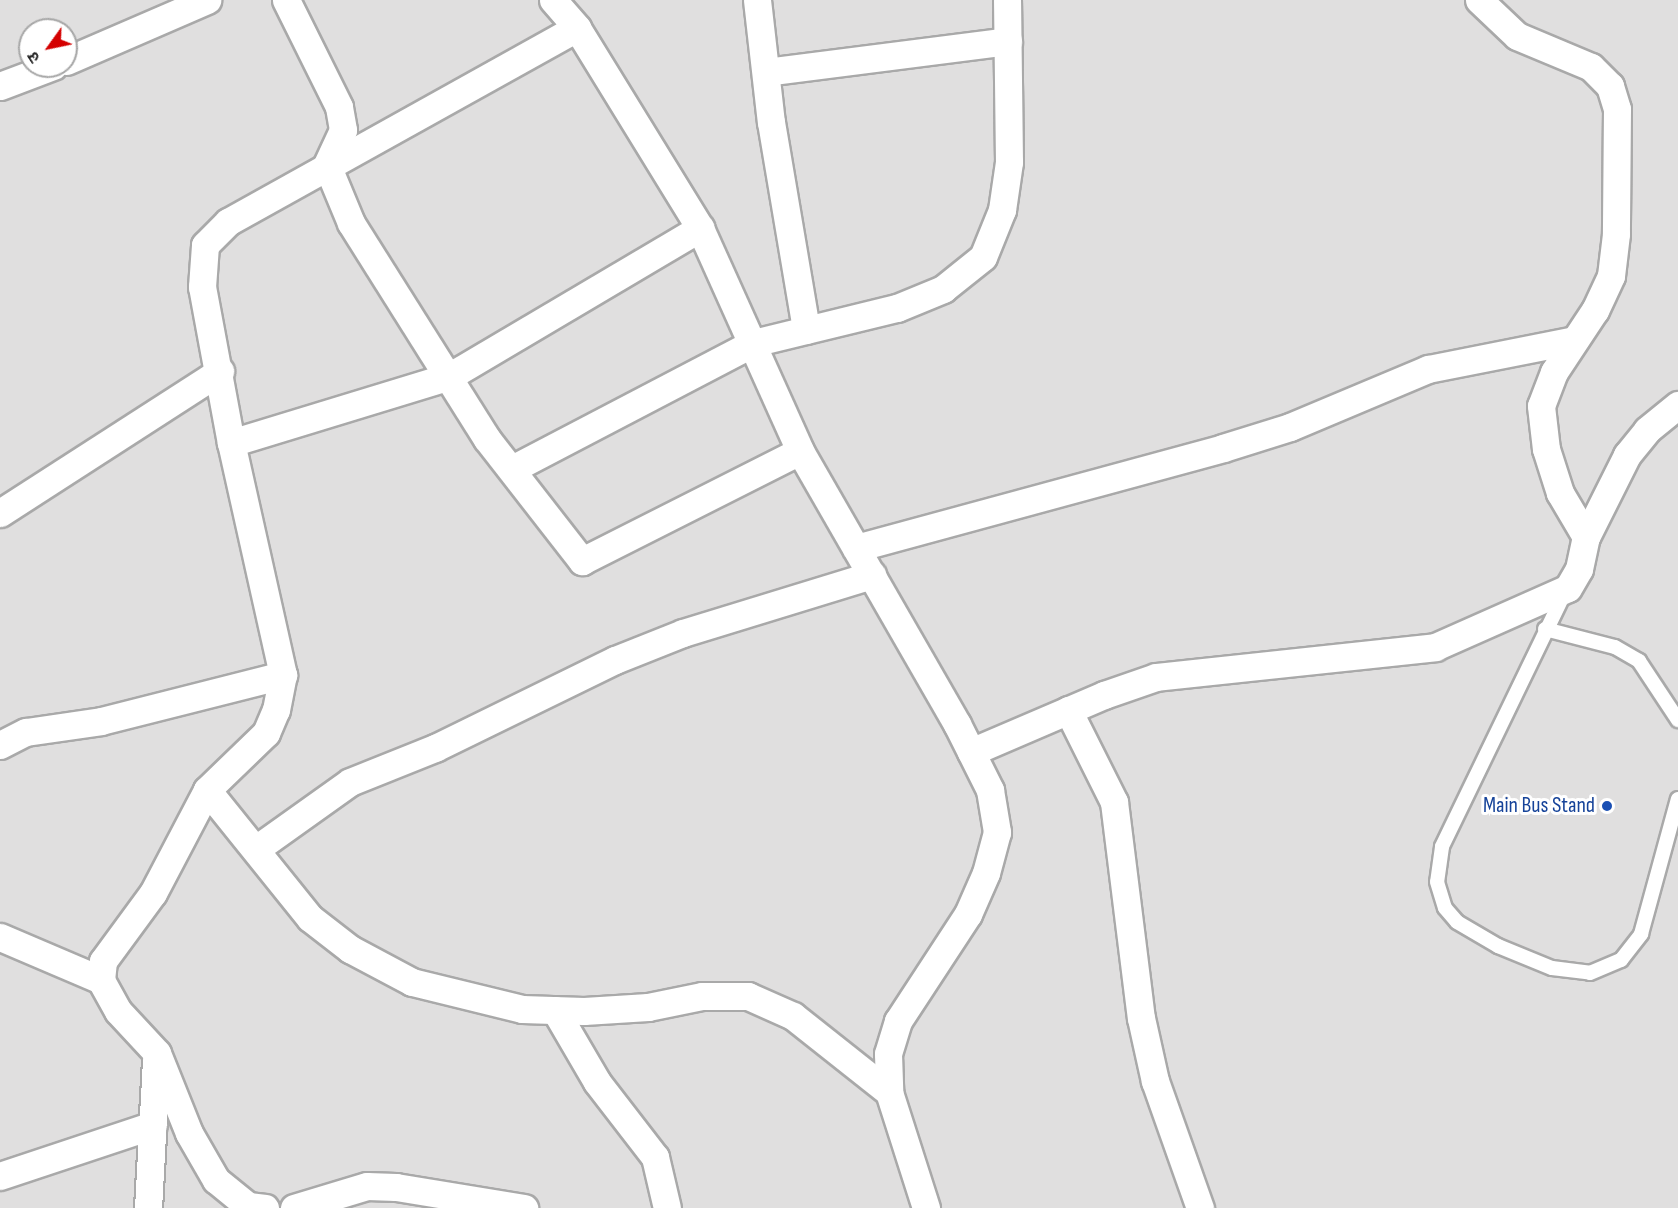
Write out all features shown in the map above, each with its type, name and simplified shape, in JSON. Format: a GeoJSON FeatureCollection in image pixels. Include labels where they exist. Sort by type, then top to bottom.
{"type":"FeatureCollection","features":[{"type":"Feature","properties":{"kind":"street"},"geometry":{"type":"LineString","coordinates":[[78,56],[207,0]]}},
{"type":"Feature","properties":{"kind":"street"},"geometry":{"type":"LineString","coordinates":[[286,0],[339,107],[343,130],[327,165],[351,223],[405,312],[450,376],[487,439],[582,561],[800,451]]}},
{"type":"Feature","properties":{"kind":"street"},"geometry":{"type":"LineString","coordinates":[[553,0],[577,28],[700,228],[800,451],[872,575],[990,790],[997,832],[968,914],[898,1021],[888,1054],[889,1092],[926,1208]]}},
{"type":"Feature","properties":{"kind":"street"},"geometry":{"type":"LineString","coordinates":[[757,0],[806,330]]}},
{"type":"Feature","properties":{"kind":"street"},"geometry":{"type":"LineString","coordinates":[[512,469],[753,343],[897,308],[943,289],[983,257],[1002,210],[1009,162],[1007,0]]}},
{"type":"Feature","properties":{"kind":"street"},"geometry":{"type":"LineString","coordinates":[[1479,0],[1517,36],[1591,67],[1610,86],[1617,109],[1616,234],[1611,276],[1595,310],[1554,372],[1541,406],[1546,449],[1560,493],[1586,537]]}},
{"type":"Feature","properties":{"kind":"street"},"geometry":{"type":"LineString","coordinates":[[265,1208],[248,1206],[216,1180],[189,1133],[157,1053],[118,1011],[101,980],[103,961],[153,892],[207,790],[266,733],[283,675],[231,442],[220,371],[202,287],[205,245],[228,222],[577,28]]}},
{"type":"Feature","properties":{"kind":"street"},"geometry":{"type":"LineString","coordinates":[[766,72],[1008,41]]}},
{"type":"Feature","properties":{"kind":"street"},"geometry":{"type":"LineString","coordinates":[[0,86],[21,78]]}},
{"type":"Feature","properties":{"kind":"street"},"geometry":{"type":"LineString","coordinates":[[231,442],[450,376],[700,228]]}},
{"type":"Feature","properties":{"kind":"street"},"geometry":{"type":"LineString","coordinates":[[856,548],[1234,445],[1290,427],[1428,369],[1574,340]]}},
{"type":"Feature","properties":{"kind":"street"},"geometry":{"type":"LineString","coordinates":[[0,513],[220,371]]}},
{"type":"Feature","properties":{"kind":"street"},"geometry":{"type":"LineString","coordinates":[[971,752],[1068,710],[1156,677],[1435,647],[1568,588],[1579,569],[1586,537],[1627,455],[1647,430],[1678,405]]}},
{"type":"Feature","properties":{"kind":"street"},"geometry":{"type":"LineString","coordinates":[[256,849],[350,782],[435,748],[615,660],[683,633],[872,575]]}},
{"type":"Feature","properties":{"kind":"street"},"geometry":{"type":"LineString","coordinates":[[0,745],[26,732],[101,721],[283,675]]}},
{"type":"Feature","properties":{"kind":"street"},"geometry":{"type":"LineString","coordinates":[[1068,710],[1114,802],[1141,1018],[1155,1081],[1200,1208]]}},
{"type":"Feature","properties":{"kind":"street"},"geometry":{"type":"LineString","coordinates":[[207,790],[310,918],[350,949],[412,982],[522,1009],[648,1007],[702,996],[748,996],[793,1016],[889,1092]]}},
{"type":"Feature","properties":{"kind":"street"},"geometry":{"type":"LineString","coordinates":[[0,938],[101,980]]}},
{"type":"Feature","properties":{"kind":"street"},"geometry":{"type":"LineString","coordinates":[[555,1010],[597,1082],[655,1157],[667,1208]]}},
{"type":"Feature","properties":{"kind":"street"},"geometry":{"type":"LineString","coordinates":[[148,1208],[157,1053]]}},
{"type":"Feature","properties":{"kind":"street"},"geometry":{"type":"LineString","coordinates":[[0,1176],[153,1125]]}},
{"type":"Feature","properties":{"kind":"street"},"geometry":{"type":"LineString","coordinates":[[294,1208],[367,1186],[398,1197],[524,1208]]}},
{"type":"Feature","properties":{"kind":"lane"},"geometry":{"type":"LineString","coordinates":[[1568,588],[1545,629],[1442,847],[1437,882],[1445,908],[1457,922],[1498,946],[1552,968],[1590,973],[1621,960],[1641,934],[1678,799]]}},
{"type":"Feature","properties":{"kind":"lane"},"geometry":{"type":"LineString","coordinates":[[1545,629],[1615,647],[1639,661],[1678,720]]}},
{"type":"Feature","properties":{"kind":"shaded area"},"geometry":{"type":"Polygon","coordinates":[[[0,0],[1678,0],[1678,1208],[0,1208],[0,0]]]}},
{"type":"Feature","properties":{"kind":"place","name":"Main Bus Stand"},"geometry":{"type":"Point","coordinates":[1607,806]}}]}
